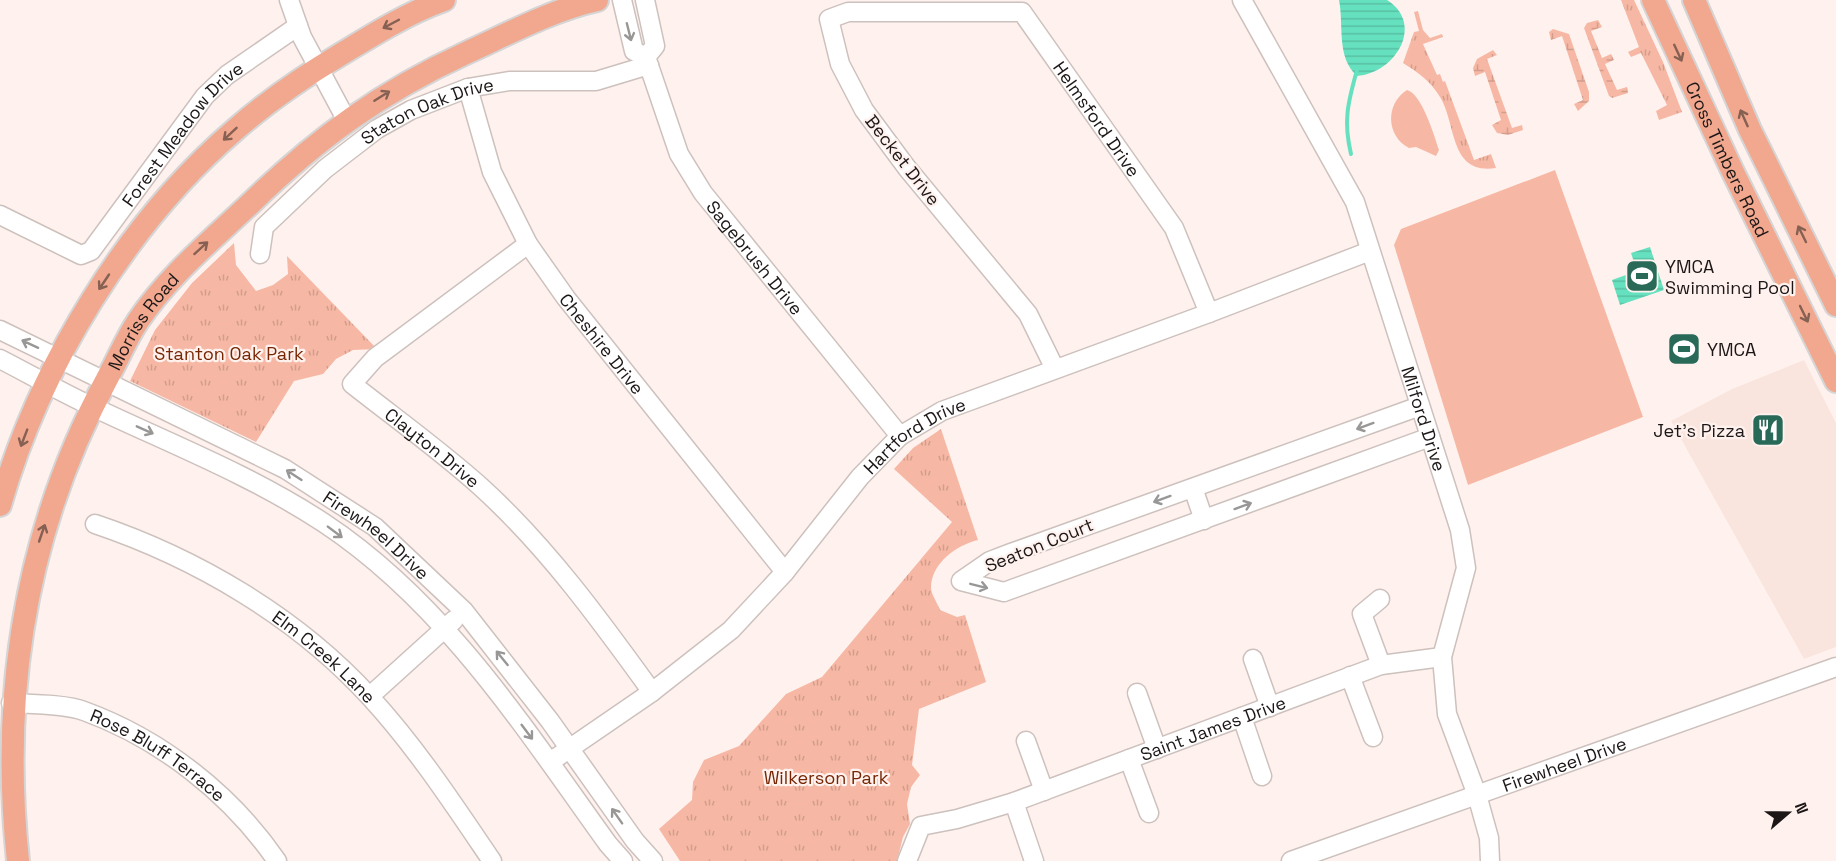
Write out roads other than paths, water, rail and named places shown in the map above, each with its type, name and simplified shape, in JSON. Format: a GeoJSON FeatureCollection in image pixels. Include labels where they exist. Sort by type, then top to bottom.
{"type":"FeatureCollection","features":[{"type":"Feature","properties":{"kind":"main road"},"geometry":{"type":"LineString","coordinates":[[0,505],[31,420],[77,323],[140,231],[236,129],[318,68],[384,28],[420,9],[444,0]]}},
{"type":"Feature","properties":{"kind":"main road","name":"Morriss Road"},"geometry":{"type":"LineString","coordinates":[[18,861],[9,770],[11,703],[19,628],[33,560],[60,480],[92,407],[138,321],[189,258],[283,171],[376,100],[440,65],[520,28],[582,3],[597,0]]}},
{"type":"Feature","properties":{"kind":"main road","name":"Cross Timbers Road"},"geometry":{"type":"LineString","coordinates":[[1653,0],[1836,381]]}},
{"type":"Feature","properties":{"kind":"main road","name":"Cross Timbers Road"},"geometry":{"type":"LineString","coordinates":[[1694,0],[1716,56],[1836,305]]}},
{"type":"Feature","properties":{"kind":"main road"},"geometry":{"type":"LineString","coordinates":[[1741,186],[1770,171]]}},
{"type":"Feature","properties":{"kind":"street"},"geometry":{"type":"LineString","coordinates":[[289,0],[298,26],[318,68],[347,121]]}},
{"type":"Feature","properties":{"kind":"street","name":"Sagebrush Drive"},"geometry":{"type":"LineString","coordinates":[[622,0],[634,51],[648,61],[679,154],[698,185],[900,436]]}},
{"type":"Feature","properties":{"kind":"street"},"geometry":{"type":"LineString","coordinates":[[645,0],[655,46],[648,61]]}},
{"type":"Feature","properties":{"kind":"street","name":"Milford Drive"},"geometry":{"type":"LineString","coordinates":[[1242,0],[1355,202],[1460,530],[1466,568],[1442,657],[1448,714],[1477,795],[1489,838],[1490,861]]}},
{"type":"Feature","properties":{"kind":"street","name":"Helmsford Drive"},"geometry":{"type":"LineString","coordinates":[[925,11],[1022,12],[1174,228],[1209,313]]}},
{"type":"Feature","properties":{"kind":"street","name":"Becket Drive"},"geometry":{"type":"LineString","coordinates":[[925,11],[848,12],[829,19],[840,64],[864,110],[907,168],[1028,314],[1055,369]]}},
{"type":"Feature","properties":{"kind":"street","name":"Forest Meadow Drive"},"geometry":{"type":"LineString","coordinates":[[0,215],[81,255],[92,251],[205,96],[227,75],[298,26]]}},
{"type":"Feature","properties":{"kind":"street","name":"Staton Oak Drive"},"geometry":{"type":"LineString","coordinates":[[260,254],[264,226],[326,169],[377,129],[411,110],[468,88],[509,81],[596,81],[648,61]]}},
{"type":"Feature","properties":{"kind":"street","name":"Cheshire Drive"},"geometry":{"type":"LineString","coordinates":[[468,88],[492,172],[528,244],[566,298],[785,572]]}},
{"type":"Feature","properties":{"kind":"street","name":"Clayton Drive"},"geometry":{"type":"LineString","coordinates":[[528,244],[375,358],[352,384],[488,494],[564,575],[652,692]]}},
{"type":"Feature","properties":{"kind":"street","name":"Hartford Drive"},"geometry":{"type":"LineString","coordinates":[[550,762],[652,692],[731,630],[785,572],[860,477],[900,436],[942,411],[1370,251]]}},
{"type":"Feature","properties":{"kind":"street","name":"Firewheel Drive"},"geometry":{"type":"LineString","coordinates":[[0,330],[285,469],[375,527],[464,611],[569,749],[635,841],[653,861]]}},
{"type":"Feature","properties":{"kind":"street","name":"Firewheel Drive"},"geometry":{"type":"LineString","coordinates":[[0,359],[92,407],[228,468],[269,489],[326,524],[380,565],[445,628],[476,664],[608,844],[623,861]]}},
{"type":"Feature","properties":{"kind":"street","name":"Seaton Court"},"geometry":{"type":"LineString","coordinates":[[1420,406],[990,561],[961,581],[1004,592],[1430,437]]}},
{"type":"Feature","properties":{"kind":"street"},"geometry":{"type":"LineString","coordinates":[[1192,488],[1204,520]]}},
{"type":"Feature","properties":{"kind":"street","name":"Elm Creek Lane"},"geometry":{"type":"LineString","coordinates":[[95,524],[146,541],[265,606],[323,651],[370,696],[433,774],[492,861]]}},
{"type":"Feature","properties":{"kind":"street"},"geometry":{"type":"LineString","coordinates":[[1380,599],[1362,614],[1381,665]]}},
{"type":"Feature","properties":{"kind":"street"},"geometry":{"type":"LineString","coordinates":[[370,696],[464,611]]}},
{"type":"Feature","properties":{"kind":"street","name":"Saint James Drive"},"geometry":{"type":"LineString","coordinates":[[907,861],[921,826],[957,819],[1014,802],[1381,665],[1442,657]]}},
{"type":"Feature","properties":{"kind":"street"},"geometry":{"type":"LineString","coordinates":[[1252,659],[1270,707]]}},
{"type":"Feature","properties":{"kind":"street","name":"Firewheel Drive"},"geometry":{"type":"LineString","coordinates":[[1291,861],[1836,667]]}},
{"type":"Feature","properties":{"kind":"street"},"geometry":{"type":"LineString","coordinates":[[1350,676],[1373,737]]}},
{"type":"Feature","properties":{"kind":"street"},"geometry":{"type":"LineString","coordinates":[[1137,693],[1157,749]]}},
{"type":"Feature","properties":{"kind":"street","name":"Rose Bluff Terrace"},"geometry":{"type":"LineString","coordinates":[[11,703],[82,710],[153,744],[212,786],[277,861]]}},
{"type":"Feature","properties":{"kind":"street"},"geometry":{"type":"LineString","coordinates":[[1242,717],[1262,776]]}},
{"type":"Feature","properties":{"kind":"street"},"geometry":{"type":"LineString","coordinates":[[1026,741],[1044,791]]}},
{"type":"Feature","properties":{"kind":"street"},"geometry":{"type":"LineString","coordinates":[[1129,759],[1149,813]]}},
{"type":"Feature","properties":{"kind":"street"},"geometry":{"type":"LineString","coordinates":[[1014,802],[1035,861]]}},
{"type":"Feature","properties":{"kind":"waterway"},"geometry":{"type":"LineString","coordinates":[[1351,154],[1347,121],[1357,70]]}},
{"type":"Feature","properties":{"kind":"place","name":"YMCA Swimming Pool"},"geometry":{"type":"Point","coordinates":[1642,276]}},
{"type":"Feature","properties":{"kind":"place","name":"YMCA"},"geometry":{"type":"Point","coordinates":[1684,349]}},
{"type":"Feature","properties":{"kind":"place","name":"Jet's Pizza"},"geometry":{"type":"Point","coordinates":[1768,430]}},
{"type":"Feature","properties":{"kind":"park label","name":"Stanton Oak Park"},"geometry":{"type":"Point","coordinates":[229,353]}},
{"type":"Feature","properties":{"kind":"park label","name":"Wilkerson Park"},"geometry":{"type":"Point","coordinates":[826,777]}}]}
